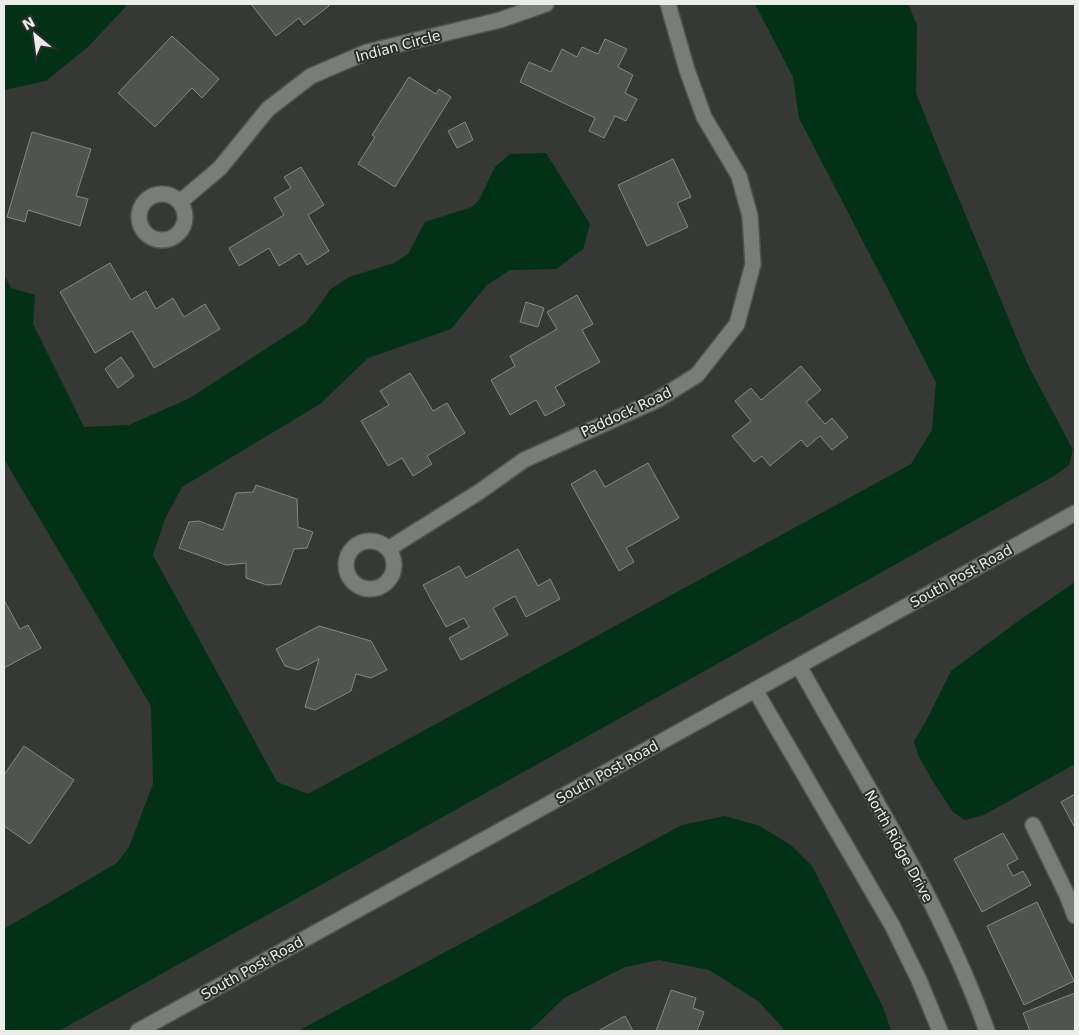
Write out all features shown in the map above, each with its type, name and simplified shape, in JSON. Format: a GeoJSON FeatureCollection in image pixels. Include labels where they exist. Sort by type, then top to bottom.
{"type":"FeatureCollection","features":[{"type":"Feature","properties":{"kind":"street","name":"Indian Circle"},"geometry":{"type":"LineString","coordinates":[[180,202],[220,168],[268,110],[311,76],[366,52],[500,20],[546,4]]}},
{"type":"Feature","properties":{"kind":"street","name":"Paddock Road"},"geometry":{"type":"LineString","coordinates":[[388,549],[478,492],[524,460],[657,400],[697,375],[738,324],[753,264],[750,216],[740,176],[704,117],[687,70],[668,4]]}},
{"type":"Feature","properties":{"kind":"street","name":"South Post Road"},"geometry":{"type":"LineString","coordinates":[[138,1031],[1075,514]]}},
{"type":"Feature","properties":{"kind":"street","name":"North Ridge Drive"},"geometry":{"type":"LineString","coordinates":[[799,666],[927,895],[952,944],[987,1031]]}},
{"type":"Feature","properties":{"kind":"street"},"geometry":{"type":"LineString","coordinates":[[755,690],[892,925],[919,980],[940,1031]]}},
{"type":"Feature","properties":{"kind":"street"},"geometry":{"type":"LineString","coordinates":[[1033,825],[1071,893],[1075,916]]}},
{"type":"Feature","properties":{"kind":"shaded area"},"geometry":{"type":"Polygon","coordinates":[[[4,4],[128,4],[89,46],[46,81],[4,90],[4,4]]]}},
{"type":"Feature","properties":{"kind":"shaded area"},"geometry":{"type":"Polygon","coordinates":[[[755,4],[908,4],[917,25],[916,93],[1027,363],[1073,450],[1069,465],[1054,476],[59,1031],[4,1031],[4,929],[117,863],[129,847],[153,784],[151,706],[4,459],[4,275],[11,288],[35,295],[33,324],[84,427],[129,425],[190,398],[306,323],[331,289],[349,277],[394,263],[408,254],[425,222],[472,207],[479,200],[495,167],[510,154],[546,153],[590,224],[583,249],[556,269],[510,270],[487,285],[451,329],[368,358],[320,404],[182,487],[165,519],[153,555],[277,782],[308,794],[911,464],[932,430],[936,382],[799,118],[793,77],[755,4]]]}},
{"type":"Feature","properties":{"kind":"shaded area"},"geometry":{"type":"Polygon","coordinates":[[[1075,582],[1075,764],[984,815],[965,820],[953,812],[932,780],[919,757],[914,741],[951,671],[1075,582]]]}},
{"type":"Feature","properties":{"kind":"shaded area"},"geometry":{"type":"Polygon","coordinates":[[[725,816],[760,826],[792,846],[812,866],[883,1007],[891,1031],[785,1031],[758,1001],[709,970],[659,960],[625,967],[564,998],[534,1027],[527,1031],[298,1031],[682,825],[725,816]]]}},
{"type":"Feature","properties":{"kind":"building"},"geometry":{"type":"Polygon","coordinates":[[[251,4],[329,4],[329,6],[304,25],[299,18],[276,36],[251,4]]]}},
{"type":"Feature","properties":{"kind":"building"},"geometry":{"type":"Polygon","coordinates":[[[172,36],[219,79],[202,98],[192,88],[155,127],[118,93],[172,36]]]}},
{"type":"Feature","properties":{"kind":"building"},"geometry":{"type":"Polygon","coordinates":[[[605,39],[627,49],[618,67],[633,75],[625,93],[637,99],[626,121],[615,116],[604,138],[589,131],[595,118],[520,82],[529,62],[551,72],[562,49],[577,57],[582,47],[598,54],[605,39]]]}},
{"type":"Feature","properties":{"kind":"building"},"geometry":{"type":"Polygon","coordinates":[[[409,77],[436,94],[439,89],[451,97],[395,187],[358,164],[375,137],[372,135],[409,77]]]}},
{"type":"Feature","properties":{"kind":"building"},"geometry":{"type":"Polygon","coordinates":[[[465,122],[473,140],[457,148],[448,131],[465,122]]]}},
{"type":"Feature","properties":{"kind":"building"},"geometry":{"type":"Polygon","coordinates":[[[32,132],[91,149],[76,196],[88,199],[80,226],[28,210],[25,222],[7,217],[32,132]]]}},
{"type":"Feature","properties":{"kind":"building"},"geometry":{"type":"Polygon","coordinates":[[[673,159],[691,197],[677,203],[688,227],[647,246],[618,185],[673,159]]]}},
{"type":"Feature","properties":{"kind":"building"},"geometry":{"type":"Polygon","coordinates":[[[301,167],[324,205],[308,215],[329,251],[307,265],[300,253],[279,266],[269,248],[239,266],[229,248],[284,215],[274,198],[291,188],[284,177],[301,167]]]}},
{"type":"Feature","properties":{"kind":"building"},"geometry":{"type":"Polygon","coordinates":[[[110,263],[131,300],[146,291],[156,309],[173,298],[184,317],[205,304],[220,329],[154,368],[132,331],[95,353],[60,292],[110,263]]]}},
{"type":"Feature","properties":{"kind":"building"},"geometry":{"type":"Polygon","coordinates":[[[577,295],[593,324],[582,330],[600,362],[555,387],[565,405],[545,416],[536,400],[510,415],[491,380],[515,366],[510,356],[557,329],[547,312],[577,295]]]}},
{"type":"Feature","properties":{"kind":"building"},"geometry":{"type":"Polygon","coordinates":[[[526,302],[544,308],[538,327],[520,322],[526,302]]]}},
{"type":"Feature","properties":{"kind":"building"},"geometry":{"type":"Polygon","coordinates":[[[121,357],[134,376],[118,388],[105,369],[121,357]]]}},
{"type":"Feature","properties":{"kind":"building"},"geometry":{"type":"Polygon","coordinates":[[[801,366],[821,390],[806,402],[825,424],[832,418],[848,437],[832,450],[820,436],[807,447],[801,440],[770,466],[762,456],[754,462],[732,436],[751,421],[735,401],[751,388],[761,400],[801,366]]]}},
{"type":"Feature","properties":{"kind":"building"},"geometry":{"type":"Polygon","coordinates":[[[410,373],[433,411],[447,403],[465,433],[427,456],[432,464],[413,476],[402,458],[388,466],[361,421],[389,405],[380,391],[410,373]]]}},
{"type":"Feature","properties":{"kind":"building"},"geometry":{"type":"Polygon","coordinates":[[[648,463],[679,518],[626,548],[634,562],[619,571],[571,484],[595,470],[605,487],[648,463]]]}},
{"type":"Feature","properties":{"kind":"building"},"geometry":{"type":"Polygon","coordinates":[[[256,485],[297,499],[298,527],[313,532],[307,548],[294,549],[281,584],[267,585],[246,578],[246,563],[226,565],[179,548],[189,522],[199,521],[223,530],[236,493],[253,492],[256,485]]]}},
{"type":"Feature","properties":{"kind":"building"},"geometry":{"type":"Polygon","coordinates":[[[518,549],[538,586],[550,579],[560,599],[526,617],[515,596],[493,608],[508,635],[461,660],[449,638],[469,627],[464,618],[446,627],[423,585],[459,566],[466,578],[518,549]]]}},
{"type":"Feature","properties":{"kind":"building"},"geometry":{"type":"Polygon","coordinates":[[[4,600],[20,629],[28,625],[41,648],[4,668],[4,600]]]}},
{"type":"Feature","properties":{"kind":"building"},"geometry":{"type":"Polygon","coordinates":[[[319,626],[371,641],[387,670],[371,678],[356,674],[351,691],[315,710],[305,707],[319,659],[298,670],[285,666],[276,649],[319,626]]]}},
{"type":"Feature","properties":{"kind":"building"},"geometry":{"type":"Polygon","coordinates":[[[24,746],[74,780],[30,844],[4,826],[4,775],[24,746]]]}},
{"type":"Feature","properties":{"kind":"building"},"geometry":{"type":"Polygon","coordinates":[[[1075,794],[1075,828],[1061,802],[1075,794]]]}},
{"type":"Feature","properties":{"kind":"building"},"geometry":{"type":"Polygon","coordinates":[[[1003,833],[1018,859],[1007,865],[1013,876],[1023,871],[1031,885],[982,912],[954,859],[1003,833]]]}},
{"type":"Feature","properties":{"kind":"building"},"geometry":{"type":"Polygon","coordinates":[[[1037,902],[1074,981],[1024,1005],[987,926],[1037,902]]]}},
{"type":"Feature","properties":{"kind":"building"},"geometry":{"type":"Polygon","coordinates":[[[671,990],[696,998],[693,1008],[704,1012],[697,1031],[656,1031],[671,990]]]}},
{"type":"Feature","properties":{"kind":"building"},"geometry":{"type":"Polygon","coordinates":[[[1075,993],[1075,1031],[1030,1031],[1023,1013],[1075,993]]]}},
{"type":"Feature","properties":{"kind":"building"},"geometry":{"type":"Polygon","coordinates":[[[625,1016],[633,1031],[598,1031],[625,1016]]]}}]}
